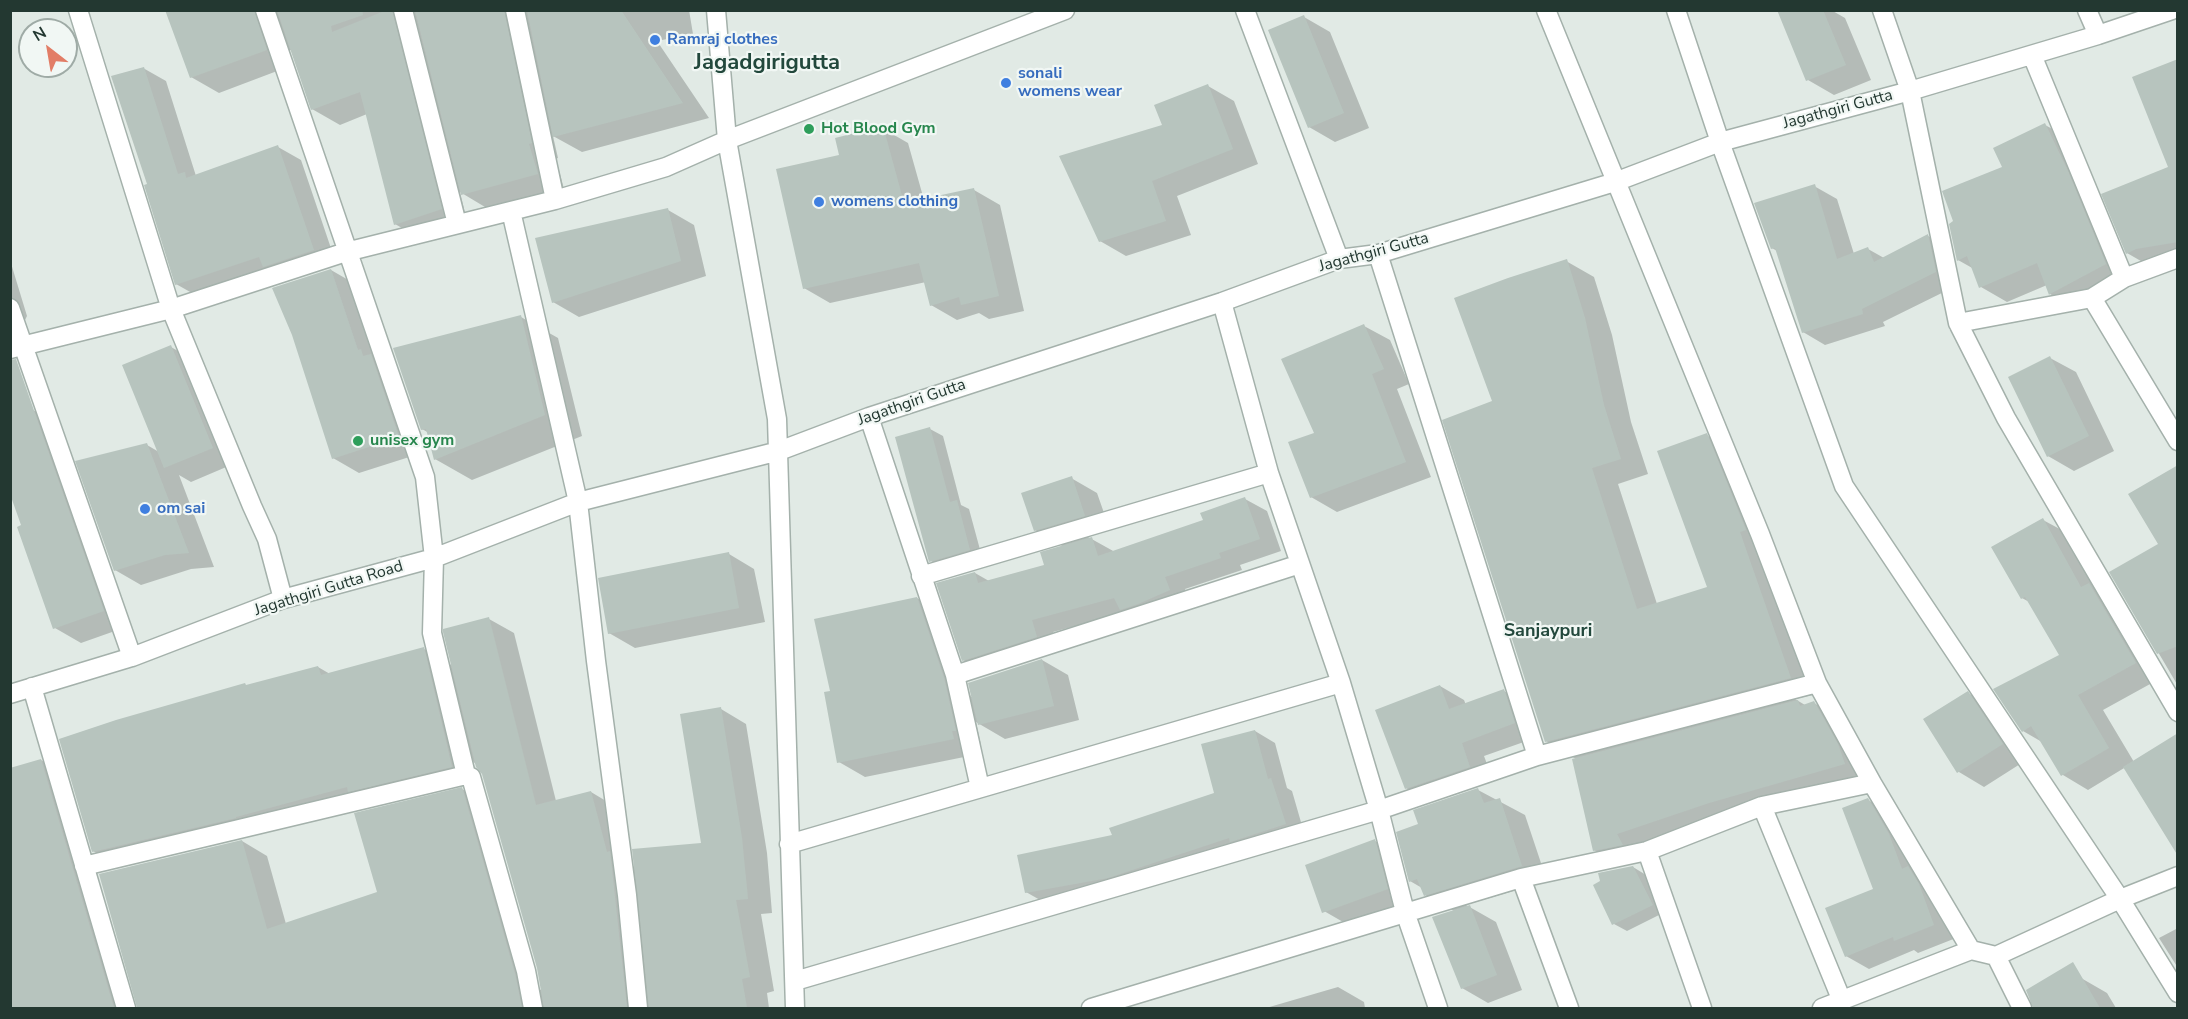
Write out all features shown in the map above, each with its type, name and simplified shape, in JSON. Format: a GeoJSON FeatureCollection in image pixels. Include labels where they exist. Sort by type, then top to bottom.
{"type":"FeatureCollection","features":[{"type":"Feature","properties":{"kind":"street"},"geometry":{"type":"LineString","coordinates":[[78,10],[171,309],[267,539],[283,599]]}},
{"type":"Feature","properties":{"kind":"street"},"geometry":{"type":"LineString","coordinates":[[265,10],[346,252],[425,477],[434,558],[432,633],[466,775]]}},
{"type":"Feature","properties":{"kind":"street"},"geometry":{"type":"LineString","coordinates":[[403,10],[457,224]]}},
{"type":"Feature","properties":{"kind":"street"},"geometry":{"type":"LineString","coordinates":[[516,10],[555,200]]}},
{"type":"Feature","properties":{"kind":"street"},"geometry":{"type":"LineString","coordinates":[[716,10],[727,140],[777,419],[795,1008]]}},
{"type":"Feature","properties":{"kind":"street"},"geometry":{"type":"LineString","coordinates":[[16,347],[171,309],[346,252],[555,200],[666,167],[727,140],[1039,15],[1065,10]]}},
{"type":"Feature","properties":{"kind":"street"},"geometry":{"type":"LineString","coordinates":[[1245,10],[1339,259]]}},
{"type":"Feature","properties":{"kind":"street"},"geometry":{"type":"LineString","coordinates":[[1545,10],[1760,534],[1817,683],[1872,783],[1971,950]]}},
{"type":"Feature","properties":{"kind":"street"},"geometry":{"type":"LineString","coordinates":[[1676,10],[1720,142],[1844,486],[2120,899],[2178,993]]}},
{"type":"Feature","properties":{"kind":"street"},"geometry":{"type":"LineString","coordinates":[[1882,10],[1910,91],[1959,323],[2006,418],[2178,712]]}},
{"type":"Feature","properties":{"kind":"street"},"geometry":{"type":"LineString","coordinates":[[2087,10],[2098,35]]}},
{"type":"Feature","properties":{"kind":"street","name":"Jagathgiri Gutta"},"geometry":{"type":"LineString","coordinates":[[579,502],[779,452],[869,417],[1222,302],[1339,259],[1378,255],[1615,182],[1720,142],[1910,91],[2098,35],[2172,10]]}},
{"type":"Feature","properties":{"kind":"street"},"geometry":{"type":"LineString","coordinates":[[2031,54],[2124,278]]}},
{"type":"Feature","properties":{"kind":"street"},"geometry":{"type":"LineString","coordinates":[[511,211],[579,502],[596,661],[627,895],[638,1008]]}},
{"type":"Feature","properties":{"kind":"street"},"geometry":{"type":"LineString","coordinates":[[1378,255],[1537,756]]}},
{"type":"Feature","properties":{"kind":"street"},"geometry":{"type":"LineString","coordinates":[[1959,323],[2092,298],[2124,278],[2178,258]]}},
{"type":"Feature","properties":{"kind":"street"},"geometry":{"type":"LineString","coordinates":[[2092,298],[2178,441]]}},
{"type":"Feature","properties":{"kind":"street"},"geometry":{"type":"LineString","coordinates":[[1222,302],[1269,473],[1341,683],[1379,810],[1405,912],[1438,1008]]}},
{"type":"Feature","properties":{"kind":"street"},"geometry":{"type":"LineString","coordinates":[[10,308],[16,347],[132,657]]}},
{"type":"Feature","properties":{"kind":"street"},"geometry":{"type":"LineString","coordinates":[[869,417],[955,675],[980,788]]}},
{"type":"Feature","properties":{"kind":"street"},"geometry":{"type":"LineString","coordinates":[[921,576],[1269,473]]}},
{"type":"Feature","properties":{"kind":"street","name":"Jagathgiri Gutta Road"},"geometry":{"type":"LineString","coordinates":[[10,693],[132,657],[283,599],[434,558],[579,502]]}},
{"type":"Feature","properties":{"kind":"street"},"geometry":{"type":"LineString","coordinates":[[955,675],[1300,564]]}},
{"type":"Feature","properties":{"kind":"street"},"geometry":{"type":"LineString","coordinates":[[789,844],[1341,683]]}},
{"type":"Feature","properties":{"kind":"street"},"geometry":{"type":"LineString","coordinates":[[795,981],[1379,810],[1537,756],[1817,683]]}},
{"type":"Feature","properties":{"kind":"street"},"geometry":{"type":"LineString","coordinates":[[32,687],[126,1008]]}},
{"type":"Feature","properties":{"kind":"street"},"geometry":{"type":"LineString","coordinates":[[84,866],[466,775],[471,777],[526,971],[533,1008]]}},
{"type":"Feature","properties":{"kind":"street"},"geometry":{"type":"LineString","coordinates":[[1091,1008],[1521,878],[1647,851],[1762,806],[1872,783]]}},
{"type":"Feature","properties":{"kind":"street"},"geometry":{"type":"LineString","coordinates":[[1762,806],[1842,1001]]}},
{"type":"Feature","properties":{"kind":"street"},"geometry":{"type":"LineString","coordinates":[[1647,851],[1702,1008]]}},
{"type":"Feature","properties":{"kind":"street"},"geometry":{"type":"LineString","coordinates":[[1822,1008],[1971,950],[1996,956],[2120,899],[2178,876]]}},
{"type":"Feature","properties":{"kind":"street"},"geometry":{"type":"LineString","coordinates":[[1521,878],[1569,1008]]}},
{"type":"Feature","properties":{"kind":"street"},"geometry":{"type":"LineString","coordinates":[[1996,956],[2022,1008]]}},
{"type":"Feature","properties":{"kind":"building"},"geometry":{"type":"Polygon","coordinates":[[[165,10],[254,10],[267,50],[190,78],[165,10]]]}},
{"type":"Feature","properties":{"kind":"building"},"geometry":{"type":"Polygon","coordinates":[[[277,10],[362,10],[363,15],[331,26],[332,32],[392,10],[442,209],[394,225],[360,92],[311,110],[277,10]]]}},
{"type":"Feature","properties":{"kind":"building"},"geometry":{"type":"Polygon","coordinates":[[[415,10],[504,10],[532,143],[529,144],[538,174],[461,195],[415,10]]]}},
{"type":"Feature","properties":{"kind":"building"},"geometry":{"type":"Polygon","coordinates":[[[527,10],[621,10],[683,103],[553,137],[527,10]]]}},
{"type":"Feature","properties":{"kind":"building"},"geometry":{"type":"Polygon","coordinates":[[[1777,10],[1823,10],[1846,65],[1806,81],[1777,10]]]}},
{"type":"Feature","properties":{"kind":"building"},"geometry":{"type":"Polygon","coordinates":[[[1304,15],[1344,113],[1308,128],[1268,30],[1304,15]]]}},
{"type":"Feature","properties":{"kind":"building"},"geometry":{"type":"Polygon","coordinates":[[[2178,59],[2178,242],[2136,249],[2126,254],[2101,194],[2168,167],[2132,77],[2178,59]]]}},
{"type":"Feature","properties":{"kind":"building"},"geometry":{"type":"Polygon","coordinates":[[[144,67],[178,174],[185,172],[186,178],[278,145],[314,250],[263,267],[259,257],[175,285],[144,185],[147,184],[111,76],[144,67]]]}},
{"type":"Feature","properties":{"kind":"building"},"geometry":{"type":"Polygon","coordinates":[[[1208,84],[1233,149],[1152,181],[1166,221],[1099,242],[1059,156],[1162,125],[1154,105],[1208,84]]]}},
{"type":"Feature","properties":{"kind":"building"},"geometry":{"type":"Polygon","coordinates":[[[2045,123],[2068,171],[2106,264],[2049,295],[2037,263],[1979,288],[1967,256],[1957,261],[1949,224],[1953,221],[1942,191],[2002,167],[1993,148],[2045,123]]]}},
{"type":"Feature","properties":{"kind":"building"},"geometry":{"type":"Polygon","coordinates":[[[883,126],[904,203],[974,188],[999,296],[961,305],[959,297],[930,306],[919,263],[803,289],[776,169],[839,155],[835,138],[883,126]]]}},
{"type":"Feature","properties":{"kind":"building"},"geometry":{"type":"Polygon","coordinates":[[[1815,184],[1837,259],[1868,247],[1874,262],[1928,234],[1936,272],[1862,309],[1863,314],[1802,333],[1775,248],[1771,249],[1754,203],[1815,184]]]}},
{"type":"Feature","properties":{"kind":"building"},"geometry":{"type":"Polygon","coordinates":[[[668,208],[681,261],[552,303],[535,238],[668,208]]]}},
{"type":"Feature","properties":{"kind":"building"},"geometry":{"type":"Polygon","coordinates":[[[1567,259],[1585,318],[1604,405],[1621,459],[1592,468],[1637,609],[1707,587],[1657,451],[1707,433],[1746,530],[1740,532],[1791,678],[1545,742],[1442,420],[1492,401],[1454,298],[1567,259]]]}},
{"type":"Feature","properties":{"kind":"building"},"geometry":{"type":"Polygon","coordinates":[[[331,269],[358,350],[361,349],[363,356],[371,354],[399,437],[332,459],[292,335],[272,288],[331,269]]]}},
{"type":"Feature","properties":{"kind":"building"},"geometry":{"type":"Polygon","coordinates":[[[521,315],[545,415],[434,460],[426,429],[421,430],[393,348],[521,315]]]}},
{"type":"Feature","properties":{"kind":"building"},"geometry":{"type":"Polygon","coordinates":[[[1364,324],[1384,369],[1372,374],[1406,462],[1310,498],[1288,442],[1314,433],[1281,359],[1364,324]]]}},
{"type":"Feature","properties":{"kind":"building"},"geometry":{"type":"Polygon","coordinates":[[[171,345],[213,448],[164,468],[122,365],[171,345]]]}},
{"type":"Feature","properties":{"kind":"building"},"geometry":{"type":"Polygon","coordinates":[[[2050,356],[2089,436],[2047,457],[2008,377],[2050,356]]]}},
{"type":"Feature","properties":{"kind":"building"},"geometry":{"type":"Polygon","coordinates":[[[16,359],[104,611],[53,629],[17,527],[21,525],[10,494],[10,360],[16,359]]]}},
{"type":"Feature","properties":{"kind":"building"},"geometry":{"type":"Polygon","coordinates":[[[930,427],[950,502],[957,500],[970,550],[929,562],[895,437],[930,427]]]}},
{"type":"Feature","properties":{"kind":"building"},"geometry":{"type":"Polygon","coordinates":[[[147,443],[189,553],[165,555],[114,571],[75,461],[147,443]]]}},
{"type":"Feature","properties":{"kind":"building"},"geometry":{"type":"Polygon","coordinates":[[[2178,465],[2178,646],[2157,654],[2109,572],[2158,544],[2128,494],[2178,465]]]}},
{"type":"Feature","properties":{"kind":"building"},"geometry":{"type":"Polygon","coordinates":[[[1072,476],[1085,516],[1034,531],[1021,493],[1072,476]]]}},
{"type":"Feature","properties":{"kind":"building"},"geometry":{"type":"Polygon","coordinates":[[[1245,497],[1260,539],[1219,553],[1221,558],[1165,577],[1170,590],[1138,604],[1120,610],[1114,598],[1032,620],[1037,637],[962,661],[936,583],[975,572],[978,583],[1044,565],[1040,552],[1092,537],[1098,556],[1203,520],[1200,513],[1245,497]]]}},
{"type":"Feature","properties":{"kind":"building"},"geometry":{"type":"Polygon","coordinates":[[[2043,518],[2081,587],[2089,583],[2136,663],[2078,695],[2109,748],[2061,776],[2031,726],[2022,732],[1993,689],[2059,655],[2025,597],[2021,599],[1991,547],[2043,518]]]}},
{"type":"Feature","properties":{"kind":"building"},"geometry":{"type":"Polygon","coordinates":[[[729,552],[739,608],[608,634],[598,578],[729,552]]]}},
{"type":"Feature","properties":{"kind":"building"},"geometry":{"type":"Polygon","coordinates":[[[917,597],[944,678],[956,731],[952,731],[954,739],[837,763],[824,692],[830,691],[814,619],[917,597]]]}},
{"type":"Feature","properties":{"kind":"building"},"geometry":{"type":"Polygon","coordinates":[[[489,617],[536,805],[591,791],[607,852],[610,851],[627,1008],[544,1008],[537,968],[482,774],[476,767],[443,632],[443,629],[489,617]]]}},
{"type":"Feature","properties":{"kind":"building"},"geometry":{"type":"Polygon","coordinates":[[[424,647],[452,767],[348,792],[347,787],[236,818],[92,852],[59,739],[245,683],[246,685],[318,666],[321,675],[424,647]]]}},
{"type":"Feature","properties":{"kind":"building"},"geometry":{"type":"Polygon","coordinates":[[[1042,659],[1054,706],[978,725],[968,683],[1042,659]]]}},
{"type":"Feature","properties":{"kind":"building"},"geometry":{"type":"Polygon","coordinates":[[[1440,685],[1449,709],[1504,689],[1515,723],[1462,743],[1470,767],[1405,789],[1375,710],[1440,685]]]}},
{"type":"Feature","properties":{"kind":"building"},"geometry":{"type":"Polygon","coordinates":[[[1968,691],[2003,744],[1957,773],[1923,719],[1968,691]]]}},
{"type":"Feature","properties":{"kind":"building"},"geometry":{"type":"Polygon","coordinates":[[[1798,700],[1800,706],[1814,701],[1838,744],[1845,764],[1709,803],[1617,834],[1623,845],[1593,851],[1572,759],[1798,700]]]}},
{"type":"Feature","properties":{"kind":"building"},"geometry":{"type":"Polygon","coordinates":[[[721,707],[742,838],[748,899],[736,900],[750,977],[742,979],[747,1008],[649,1008],[632,849],[701,843],[680,714],[721,707]]]}},
{"type":"Feature","properties":{"kind":"building"},"geometry":{"type":"Polygon","coordinates":[[[1255,730],[1268,779],[1271,778],[1286,824],[1230,842],[1229,838],[1108,878],[1025,893],[1017,855],[1112,835],[1109,828],[1214,793],[1201,744],[1255,730]]]}},
{"type":"Feature","properties":{"kind":"building"},"geometry":{"type":"Polygon","coordinates":[[[2178,733],[2178,856],[2123,767],[2178,733]]]}},
{"type":"Feature","properties":{"kind":"building"},"geometry":{"type":"Polygon","coordinates":[[[41,759],[114,1008],[10,1008],[10,768],[41,759]]]}},
{"type":"Feature","properties":{"kind":"building"},"geometry":{"type":"Polygon","coordinates":[[[462,787],[515,974],[522,1008],[137,1008],[99,874],[242,840],[267,929],[377,892],[354,813],[462,787]]]}},
{"type":"Feature","properties":{"kind":"building"},"geometry":{"type":"Polygon","coordinates":[[[1478,788],[1484,803],[1500,798],[1522,866],[1424,896],[1417,879],[1409,882],[1396,832],[1418,824],[1413,810],[1478,788]]]}},
{"type":"Feature","properties":{"kind":"building"},"geometry":{"type":"Polygon","coordinates":[[[1868,798],[1889,834],[1902,869],[1908,866],[1919,884],[1934,925],[1894,941],[1893,937],[1845,957],[1825,908],[1873,889],[1842,808],[1868,798]]]}},
{"type":"Feature","properties":{"kind":"building"},"geometry":{"type":"Polygon","coordinates":[[[1375,839],[1388,889],[1322,913],[1305,865],[1375,839]]]}},
{"type":"Feature","properties":{"kind":"building"},"geometry":{"type":"Polygon","coordinates":[[[1633,866],[1653,905],[1612,925],[1593,885],[1600,881],[1598,873],[1633,866]]]}},
{"type":"Feature","properties":{"kind":"building"},"geometry":{"type":"Polygon","coordinates":[[[1470,905],[1497,975],[1461,989],[1432,917],[1470,905]]]}},
{"type":"Feature","properties":{"kind":"building"},"geometry":{"type":"Polygon","coordinates":[[[2073,962],[2100,1008],[2033,1008],[2026,990],[2073,962]]]}},
{"type":"Feature","properties":{"kind":"place","name":"Ramraj clothes"},"geometry":{"type":"Point","coordinates":[655,40]}},
{"type":"Feature","properties":{"kind":"place","name":"sonali womens wear"},"geometry":{"type":"Point","coordinates":[1006,83]}},
{"type":"Feature","properties":{"kind":"place","name":"Hot Blood Gym"},"geometry":{"type":"Point","coordinates":[809,129]}},
{"type":"Feature","properties":{"kind":"place","name":"womens clothing"},"geometry":{"type":"Point","coordinates":[819,202]}},
{"type":"Feature","properties":{"kind":"place","name":"unisex gym"},"geometry":{"type":"Point","coordinates":[358,441]}},
{"type":"Feature","properties":{"kind":"place","name":"om sai"},"geometry":{"type":"Point","coordinates":[145,509]}},
{"type":"Feature","properties":{"kind":"district","name":"Jagadgirigutta"},"geometry":{"type":"Point","coordinates":[767,64]}},
{"type":"Feature","properties":{"kind":"district","name":"Sanjaypuri"},"geometry":{"type":"Point","coordinates":[1548,632]}}]}
